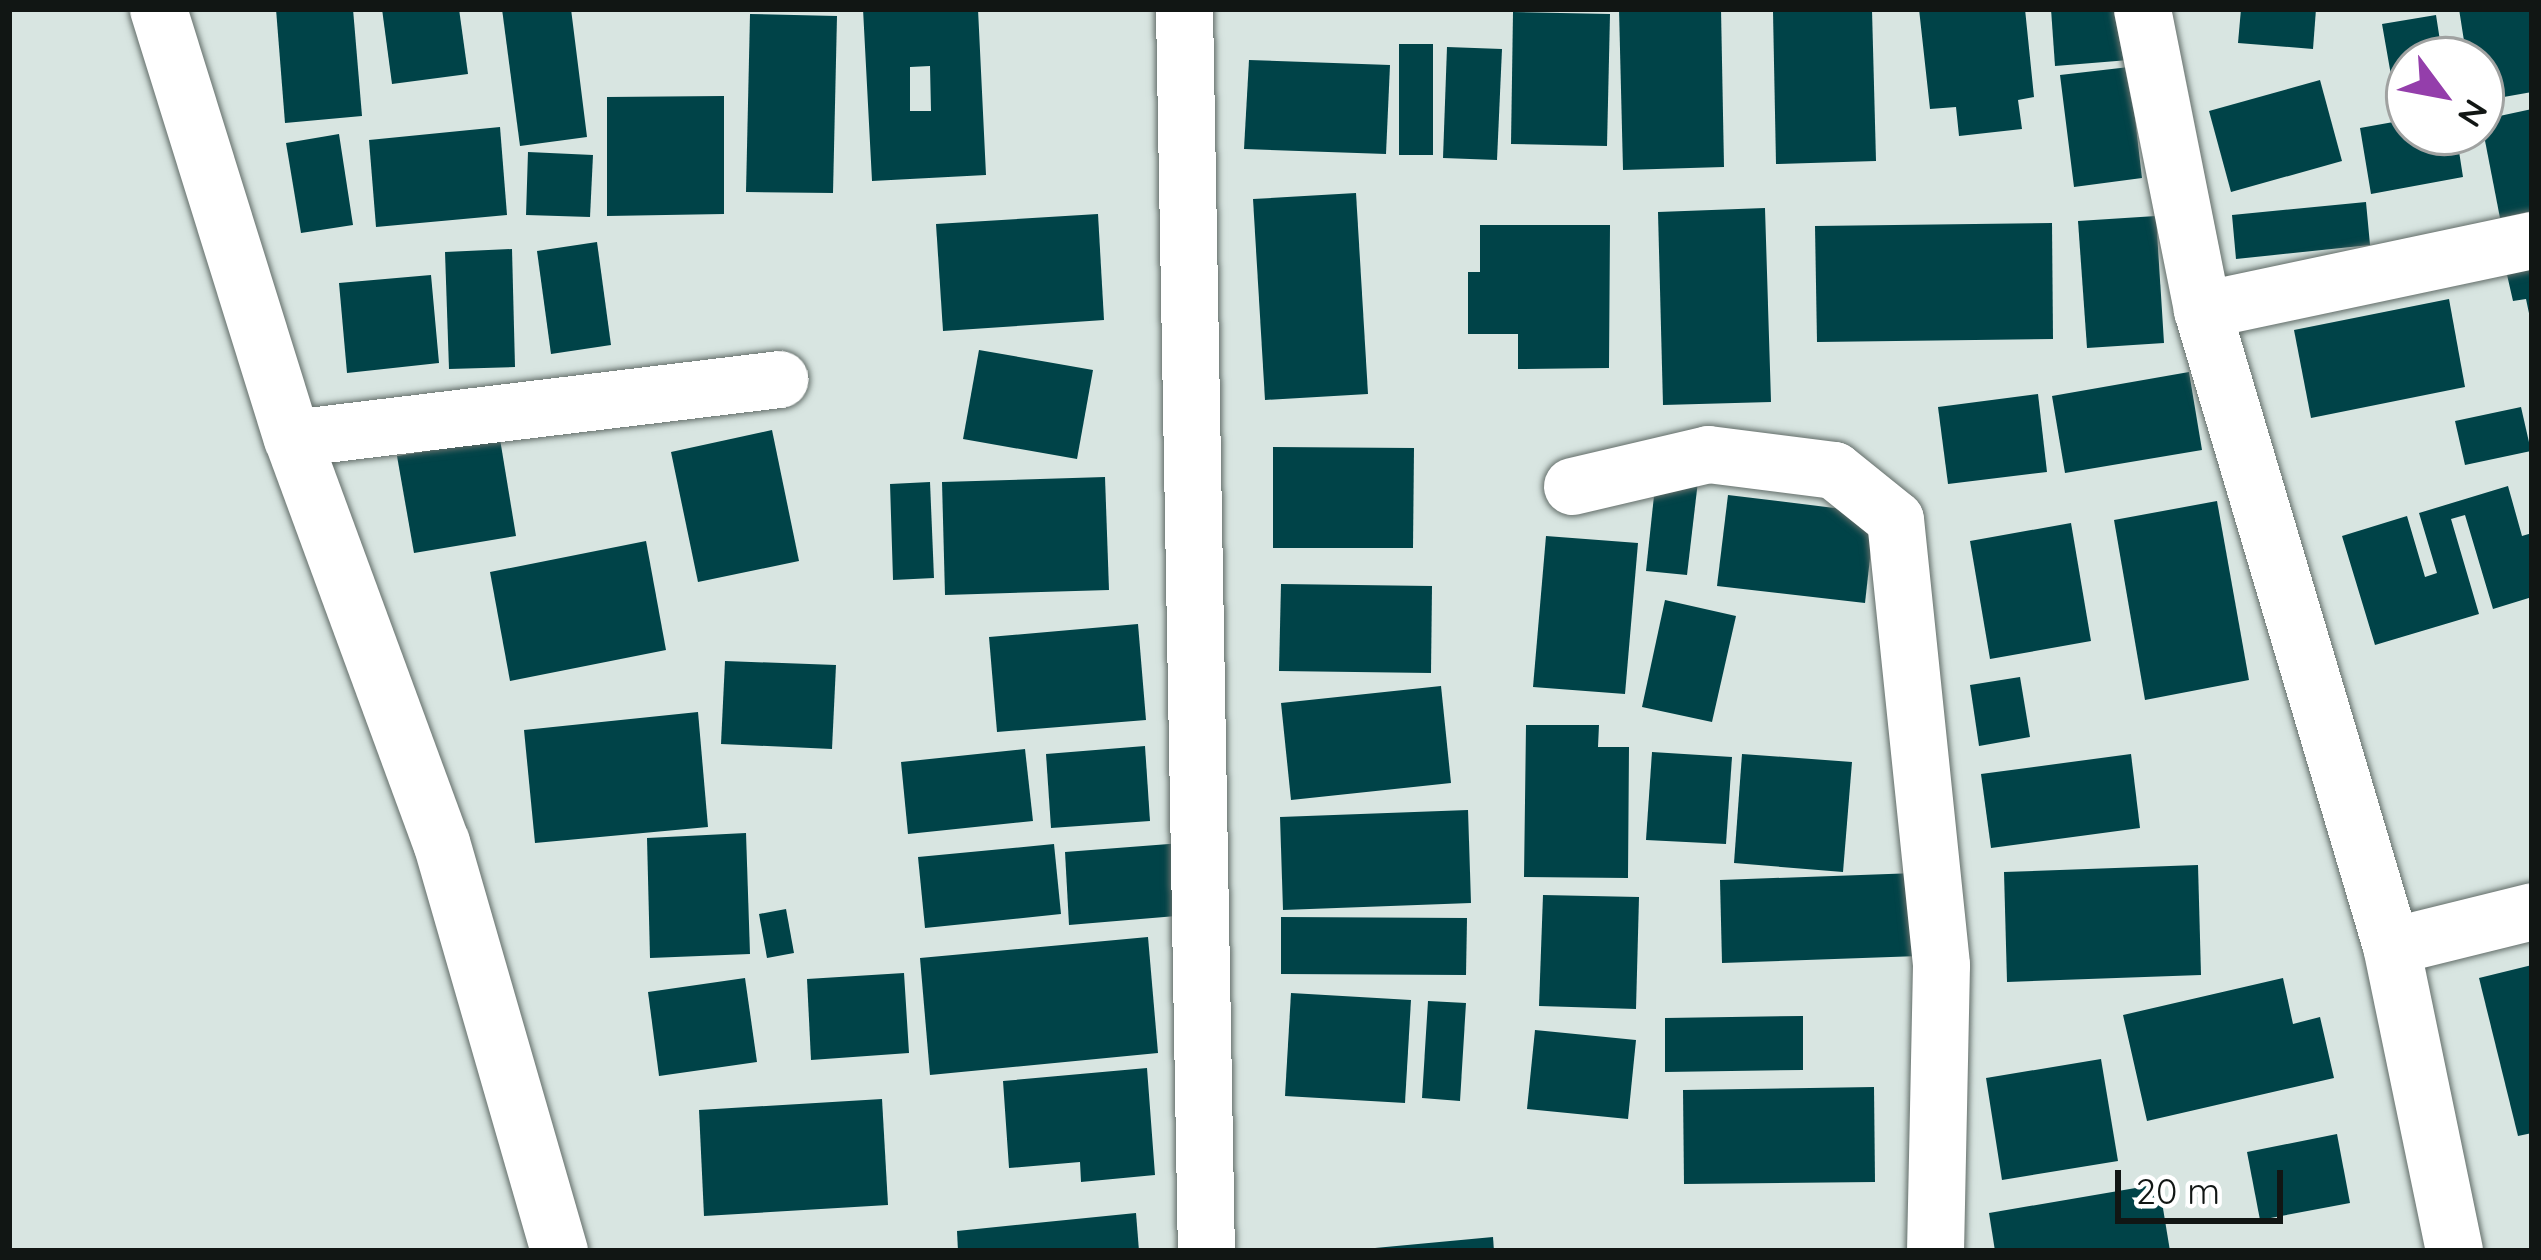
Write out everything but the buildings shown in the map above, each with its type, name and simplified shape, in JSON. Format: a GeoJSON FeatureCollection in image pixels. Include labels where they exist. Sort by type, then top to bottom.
{"type":"FeatureCollection","features":[{"type":"Feature","properties":{"kind":"street"},"geometry":{"type":"LineString","coordinates":[[158,9],[292,438],[441,842],[559,1251]]}},
{"type":"Feature","properties":{"kind":"street"},"geometry":{"type":"LineString","coordinates":[[1184,9],[1206,1251]]}},
{"type":"Feature","properties":{"kind":"street"},"geometry":{"type":"LineString","coordinates":[[2142,9],[2202,310],[2391,946],[2454,1251]]}},
{"type":"Feature","properties":{"kind":"street"},"geometry":{"type":"LineString","coordinates":[[2202,310],[2532,240]]}},
{"type":"Feature","properties":{"kind":"street"},"geometry":{"type":"LineString","coordinates":[[292,438],[779,380]]}},
{"type":"Feature","properties":{"kind":"street"},"geometry":{"type":"LineString","coordinates":[[1572,486],[1708,454],[1834,470],[1895,519],[1941,965],[1935,1251]]}},
{"type":"Feature","properties":{"kind":"street"},"geometry":{"type":"LineString","coordinates":[[2391,946],[2532,911]]}}]}
